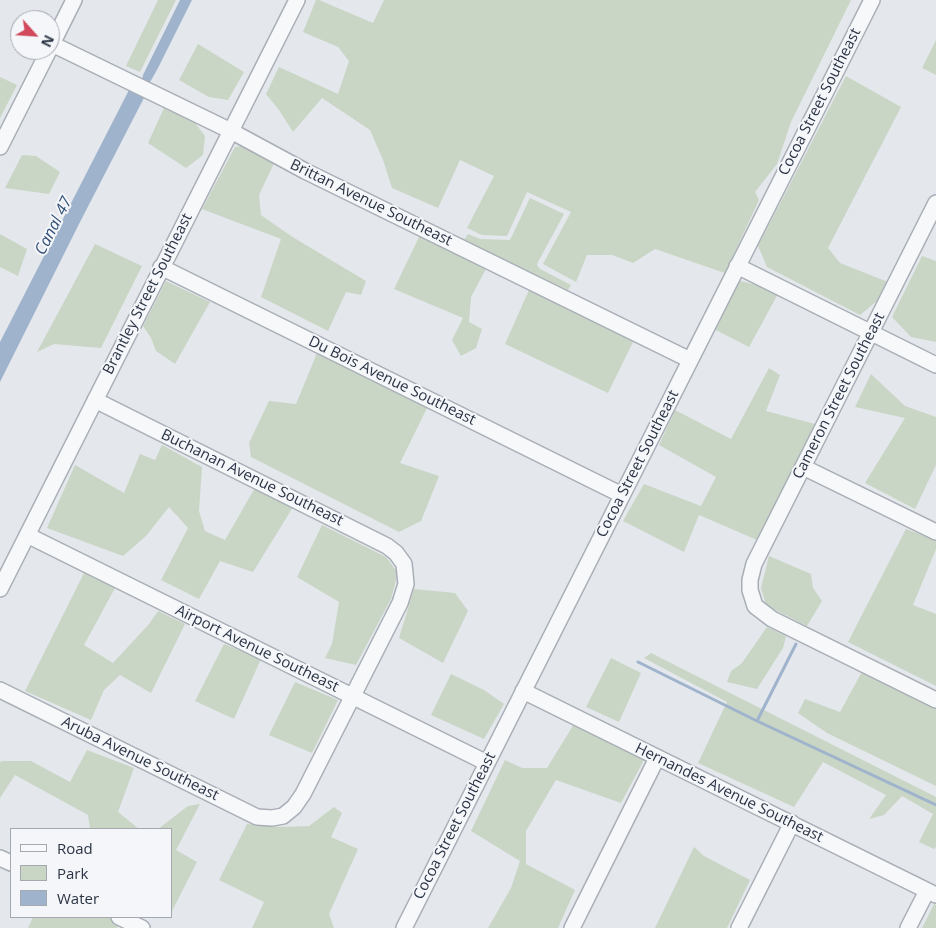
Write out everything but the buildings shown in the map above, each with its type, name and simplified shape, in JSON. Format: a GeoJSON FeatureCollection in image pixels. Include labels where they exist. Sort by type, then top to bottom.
{"type":"FeatureCollection","features":[{"type":"Feature","properties":{"kind":"street"},"geometry":{"type":"LineString","coordinates":[[60,27],[74,0]]}},
{"type":"Feature","properties":{"kind":"street","name":"Brantley Street Southeast"},"geometry":{"type":"LineString","coordinates":[[0,589],[297,0]]}},
{"type":"Feature","properties":{"kind":"street","name":"Cocoa Street Southeast"},"geometry":{"type":"LineString","coordinates":[[404,928],[872,0]]}},
{"type":"Feature","properties":{"kind":"street","name":"Brittan Avenue Southeast"},"geometry":{"type":"LineString","coordinates":[[60,52],[231,131],[306,171],[690,360]]}},
{"type":"Feature","properties":{"kind":"street"},"geometry":{"type":"LineString","coordinates":[[0,146],[43,60]]}},
{"type":"Feature","properties":{"kind":"street","name":"Cameron Street Southeast"},"geometry":{"type":"LineString","coordinates":[[936,203],[754,564],[750,580],[750,590],[756,606],[772,619],[936,700]]}},
{"type":"Feature","properties":{"kind":"street"},"geometry":{"type":"LineString","coordinates":[[737,266],[936,365]]}},
{"type":"Feature","properties":{"kind":"street","name":"Du Bois Avenue Southeast"},"geometry":{"type":"LineString","coordinates":[[162,267],[622,495]]}},
{"type":"Feature","properties":{"kind":"street","name":"Buchanan Avenue Southeast"},"geometry":{"type":"LineString","coordinates":[[95,400],[388,546],[396,553],[404,564],[406,584],[400,603],[352,696]]}},
{"type":"Feature","properties":{"kind":"street"},"geometry":{"type":"LineString","coordinates":[[803,466],[936,532]]}},
{"type":"Feature","properties":{"kind":"street","name":"Airport Avenue Southeast"},"geometry":{"type":"LineString","coordinates":[[27,535],[487,763]]}},
{"type":"Feature","properties":{"kind":"street","name":"Aruba Avenue Southeast"},"geometry":{"type":"LineString","coordinates":[[0,690],[257,817],[272,818],[283,816],[294,807],[303,794],[352,696]]}},
{"type":"Feature","properties":{"kind":"street","name":"Hernandes Avenue Southeast"},"geometry":{"type":"LineString","coordinates":[[523,690],[931,893]]}},
{"type":"Feature","properties":{"kind":"street"},"geometry":{"type":"LineString","coordinates":[[572,928],[657,758]]}},
{"type":"Feature","properties":{"kind":"street"},"geometry":{"type":"LineString","coordinates":[[739,928],[792,823]]}},
{"type":"Feature","properties":{"kind":"street"},"geometry":{"type":"LineString","coordinates":[[908,928],[931,893]]}},
{"type":"Feature","properties":{"kind":"street"},"geometry":{"type":"LineString","coordinates":[[121,918],[142,928]]}},
{"type":"Feature","properties":{"kind":"green space"},"geometry":{"type":"Polygon","coordinates":[[[158,0],[176,0],[140,72],[126,66],[158,0]]]}},
{"type":"Feature","properties":{"kind":"green space"},"geometry":{"type":"Polygon","coordinates":[[[316,0],[373,23],[384,0],[851,0],[791,122],[777,164],[755,192],[759,200],[725,273],[655,249],[633,263],[612,255],[587,255],[576,282],[543,264],[571,212],[527,192],[507,236],[482,235],[467,228],[494,176],[460,160],[438,208],[392,188],[383,160],[370,130],[322,98],[293,132],[266,94],[279,67],[338,94],[349,61],[338,47],[303,32],[316,0]]]}},
{"type":"Feature","properties":{"kind":"green space"},"geometry":{"type":"Polygon","coordinates":[[[936,40],[936,75],[922,68],[936,40]]]}},
{"type":"Feature","properties":{"kind":"green space"},"geometry":{"type":"Polygon","coordinates":[[[198,44],[244,72],[228,100],[209,97],[179,80],[198,44]]]}},
{"type":"Feature","properties":{"kind":"green space"},"geometry":{"type":"Polygon","coordinates":[[[846,76],[901,107],[828,248],[840,263],[888,282],[877,301],[860,315],[767,267],[758,246],[846,76]]]}},
{"type":"Feature","properties":{"kind":"green space"},"geometry":{"type":"Polygon","coordinates":[[[0,77],[17,85],[0,118],[0,77]]]}},
{"type":"Feature","properties":{"kind":"green space"},"geometry":{"type":"Polygon","coordinates":[[[164,108],[195,123],[205,136],[203,155],[186,168],[148,143],[164,108]]]}},
{"type":"Feature","properties":{"kind":"green space"},"geometry":{"type":"Polygon","coordinates":[[[242,146],[276,159],[259,195],[261,215],[291,236],[366,281],[361,295],[346,292],[328,331],[261,297],[281,239],[202,209],[235,147],[242,146]]]}},
{"type":"Feature","properties":{"kind":"green space"},"geometry":{"type":"Polygon","coordinates":[[[22,155],[36,156],[60,172],[49,194],[5,188],[22,155]]]}},
{"type":"Feature","properties":{"kind":"green space"},"geometry":{"type":"Polygon","coordinates":[[[530,198],[564,214],[537,265],[540,269],[571,285],[568,290],[464,240],[468,234],[480,239],[510,240],[530,198]]]}},
{"type":"Feature","properties":{"kind":"green space"},"geometry":{"type":"Polygon","coordinates":[[[0,234],[27,249],[18,276],[0,267],[0,234]]]}},
{"type":"Feature","properties":{"kind":"green space"},"geometry":{"type":"Polygon","coordinates":[[[420,235],[487,267],[471,297],[469,322],[482,329],[476,348],[461,356],[452,340],[463,318],[394,289],[420,235]]]}},
{"type":"Feature","properties":{"kind":"green space"},"geometry":{"type":"Polygon","coordinates":[[[95,244],[142,266],[101,348],[54,344],[37,352],[95,244]]]}},
{"type":"Feature","properties":{"kind":"green space"},"geometry":{"type":"Polygon","coordinates":[[[922,256],[936,261],[936,342],[911,337],[892,317],[922,256]]]}},
{"type":"Feature","properties":{"kind":"green space"},"geometry":{"type":"Polygon","coordinates":[[[166,281],[210,302],[175,364],[156,351],[151,338],[143,326],[166,281]]]}},
{"type":"Feature","properties":{"kind":"green space"},"geometry":{"type":"Polygon","coordinates":[[[740,281],[779,292],[749,347],[714,329],[740,281]]]}},
{"type":"Feature","properties":{"kind":"green space"},"geometry":{"type":"Polygon","coordinates":[[[529,290],[634,340],[608,393],[505,344],[529,290]]]}},
{"type":"Feature","properties":{"kind":"green space"},"geometry":{"type":"Polygon","coordinates":[[[317,353],[427,408],[400,463],[439,476],[421,521],[399,532],[251,457],[249,443],[269,401],[296,404],[317,353]]]}},
{"type":"Feature","properties":{"kind":"green space"},"geometry":{"type":"Polygon","coordinates":[[[769,368],[780,375],[766,411],[815,424],[757,540],[699,515],[684,552],[623,521],[644,484],[701,506],[716,477],[659,445],[675,410],[731,439],[769,368]]]}},
{"type":"Feature","properties":{"kind":"green space"},"geometry":{"type":"Polygon","coordinates":[[[871,374],[905,406],[936,417],[936,465],[915,509],[865,483],[905,418],[855,407],[871,374]]]}},
{"type":"Feature","properties":{"kind":"green space"},"geometry":{"type":"Polygon","coordinates":[[[162,445],[202,467],[199,511],[205,531],[225,540],[256,486],[293,507],[253,572],[220,561],[199,599],[161,580],[188,528],[169,507],[146,536],[123,556],[47,528],[75,465],[124,493],[140,454],[155,460],[162,445]]]}},
{"type":"Feature","properties":{"kind":"green space"},"geometry":{"type":"Polygon","coordinates":[[[322,525],[386,557],[398,573],[391,599],[356,665],[325,658],[332,644],[339,602],[297,577],[322,525]]]}},
{"type":"Feature","properties":{"kind":"green space"},"geometry":{"type":"Polygon","coordinates":[[[906,529],[936,540],[936,549],[913,605],[936,614],[936,686],[848,642],[906,529]]]}},
{"type":"Feature","properties":{"kind":"green space"},"geometry":{"type":"Polygon","coordinates":[[[769,556],[811,574],[813,588],[822,601],[807,626],[766,605],[761,588],[769,556]]]}},
{"type":"Feature","properties":{"kind":"green space"},"geometry":{"type":"Polygon","coordinates":[[[84,573],[115,588],[84,645],[113,663],[149,624],[158,611],[185,624],[151,693],[120,675],[104,690],[91,720],[25,691],[84,573]]]}},
{"type":"Feature","properties":{"kind":"green space"},"geometry":{"type":"Polygon","coordinates":[[[414,589],[455,593],[468,611],[443,663],[399,638],[414,589]]]}},
{"type":"Feature","properties":{"kind":"green space"},"geometry":{"type":"Polygon","coordinates":[[[767,627],[786,636],[783,648],[757,689],[727,682],[731,671],[742,663],[767,627]]]}},
{"type":"Feature","properties":{"kind":"green space"},"geometry":{"type":"Polygon","coordinates":[[[224,644],[261,659],[234,719],[195,701],[224,644]]]}},
{"type":"Feature","properties":{"kind":"green space"},"geometry":{"type":"Polygon","coordinates":[[[651,653],[936,797],[936,847],[934,849],[919,842],[933,814],[902,796],[884,815],[869,819],[886,795],[823,762],[794,807],[698,763],[727,702],[644,658],[651,653]]]}},
{"type":"Feature","properties":{"kind":"green space"},"geometry":{"type":"Polygon","coordinates":[[[611,658],[641,673],[619,722],[586,707],[611,658]]]}},
{"type":"Feature","properties":{"kind":"green space"},"geometry":{"type":"Polygon","coordinates":[[[863,670],[936,707],[936,786],[827,733],[798,713],[805,699],[840,712],[863,670]]]}},
{"type":"Feature","properties":{"kind":"green space"},"geometry":{"type":"Polygon","coordinates":[[[451,674],[484,690],[504,704],[484,739],[431,715],[451,674]]]}},
{"type":"Feature","properties":{"kind":"green space"},"geometry":{"type":"Polygon","coordinates":[[[295,682],[338,700],[312,753],[269,735],[295,682]]]}},
{"type":"Feature","properties":{"kind":"green space"},"geometry":{"type":"Polygon","coordinates":[[[574,724],[644,760],[621,803],[556,780],[526,831],[526,864],[575,890],[558,928],[488,928],[511,888],[520,861],[471,831],[505,760],[522,768],[547,768],[574,724]]]}},
{"type":"Feature","properties":{"kind":"green space"},"geometry":{"type":"Polygon","coordinates":[[[87,750],[134,768],[118,812],[138,828],[90,828],[88,815],[15,775],[0,798],[0,762],[31,761],[70,782],[87,750]]]}},
{"type":"Feature","properties":{"kind":"green space"},"geometry":{"type":"Polygon","coordinates":[[[200,804],[176,850],[197,862],[172,911],[172,828],[159,828],[188,806],[200,804]]]}},
{"type":"Feature","properties":{"kind":"green space"},"geometry":{"type":"Polygon","coordinates":[[[334,807],[342,813],[331,837],[358,849],[329,914],[334,928],[252,928],[264,902],[219,880],[247,824],[280,827],[309,826],[334,807]]]}},
{"type":"Feature","properties":{"kind":"green space"},"geometry":{"type":"Polygon","coordinates":[[[694,847],[704,856],[750,880],[727,928],[655,928],[694,847]]]}},
{"type":"Feature","properties":{"kind":"green space"},"geometry":{"type":"Polygon","coordinates":[[[934,904],[936,905],[936,928],[922,928],[934,904]]]}},
{"type":"Feature","properties":{"kind":"green space"},"geometry":{"type":"Polygon","coordinates":[[[33,918],[110,918],[120,922],[117,928],[28,928],[33,918]]]}},
{"type":"Feature","properties":{"kind":"water"},"geometry":{"type":"Polygon","coordinates":[[[180,0],[192,0],[149,84],[142,80],[143,75],[180,0]]]}},
{"type":"Feature","properties":{"kind":"water"},"geometry":{"type":"Polygon","coordinates":[[[130,88],[145,96],[0,382],[0,342],[130,88]]]}},
{"type":"Feature","properties":{"kind":"waterway"},"geometry":{"type":"LineString","coordinates":[[757,721],[796,644]]}},
{"type":"Feature","properties":{"kind":"waterway"},"geometry":{"type":"LineString","coordinates":[[638,662],[757,721],[936,805]]}},
{"type":"Feature","properties":{"kind":"water label","name":"Canal 47"},"geometry":{"type":"Point","coordinates":[54,226]}}]}
